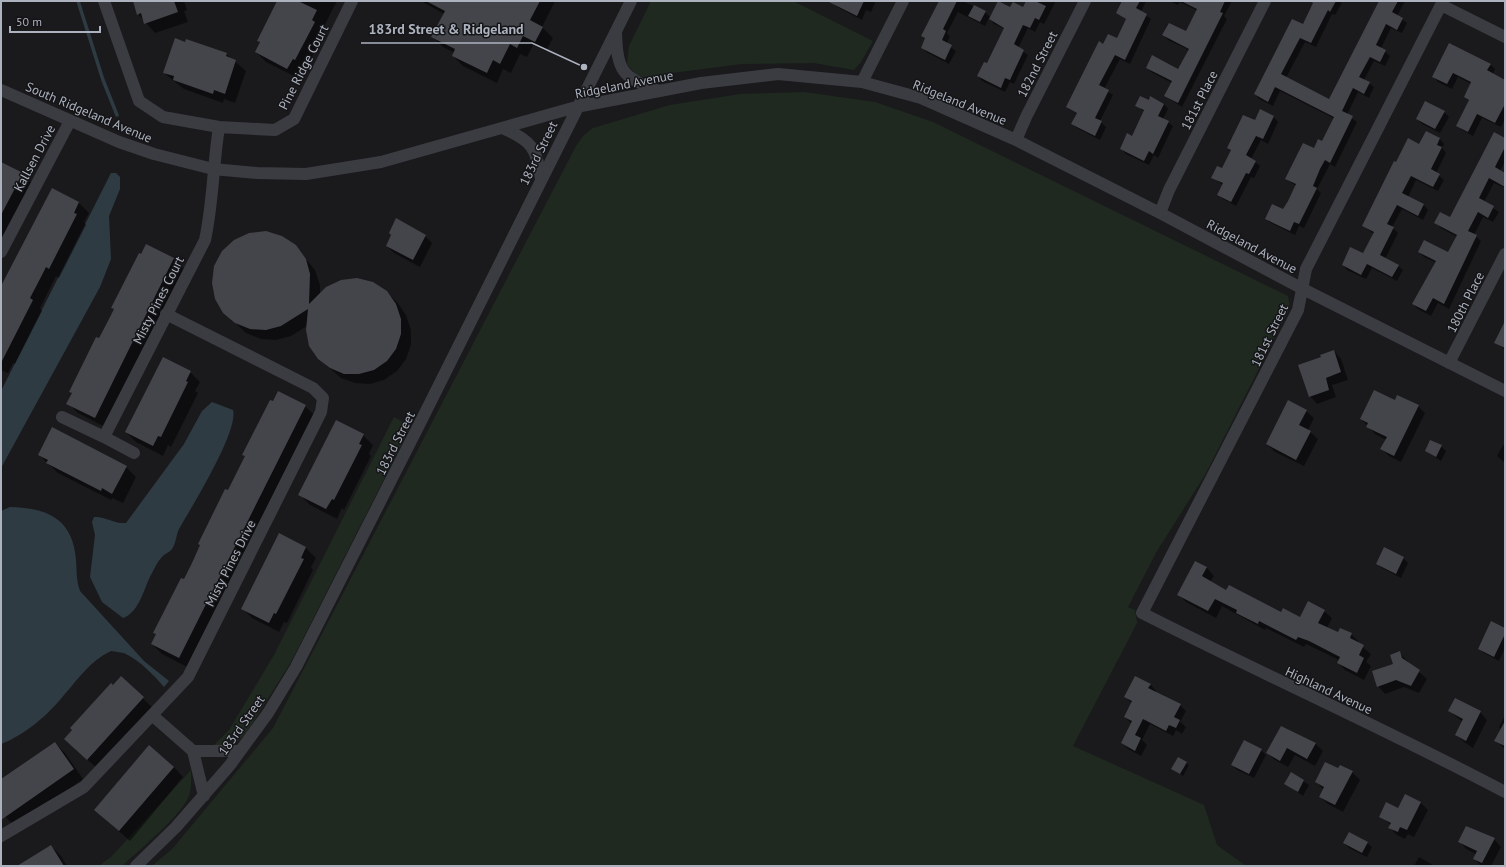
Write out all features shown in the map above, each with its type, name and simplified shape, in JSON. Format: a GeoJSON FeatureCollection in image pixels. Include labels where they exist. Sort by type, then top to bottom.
{"type":"FeatureCollection","features":[{"type":"Feature","properties":{"kind":"street","name":"Pine Ridge Court"},"geometry":{"type":"LineString","coordinates":[[104,1],[139,101],[163,117],[219,127],[275,130],[294,119],[352,1]]}},
{"type":"Feature","properties":{"kind":"street","name":"183rd Street"},"geometry":{"type":"LineString","coordinates":[[136,866],[204,796],[240,751],[284,688],[314,634],[576,107],[631,1]]}},
{"type":"Feature","properties":{"kind":"street"},"geometry":{"type":"LineString","coordinates":[[862,82],[903,1]]}},
{"type":"Feature","properties":{"kind":"street","name":"182nd Street"},"geometry":{"type":"LineString","coordinates":[[1016,140],[1084,1]]}},
{"type":"Feature","properties":{"kind":"street","name":"181st Place"},"geometry":{"type":"LineString","coordinates":[[1160,213],[1169,190],[1265,1]]}},
{"type":"Feature","properties":{"kind":"street"},"geometry":{"type":"LineString","coordinates":[[1442,3],[1505,37]]}},
{"type":"Feature","properties":{"kind":"street","name":"181st Street"},"geometry":{"type":"LineString","coordinates":[[1142,613],[1298,310],[1306,269],[1442,3]]}},
{"type":"Feature","properties":{"kind":"street"},"geometry":{"type":"LineString","coordinates":[[616,30],[617,56],[621,68],[635,82],[659,91]]}},
{"type":"Feature","properties":{"kind":"street","name":"Ridgeland Avenue"},"geometry":{"type":"LineString","coordinates":[[213,169],[257,174],[321,172],[381,162],[576,107],[701,83],[778,74],[862,82],[921,98],[1016,140],[1160,213],[1303,289],[1505,391]]}},
{"type":"Feature","properties":{"kind":"street","name":"South Ridgeland Avenue"},"geometry":{"type":"LineString","coordinates":[[1,90],[119,142],[154,154],[213,169]]}},
{"type":"Feature","properties":{"kind":"street","name":"Kallsen Drive"},"geometry":{"type":"LineString","coordinates":[[1,252],[70,121]]}},
{"type":"Feature","properties":{"kind":"street","name":"Misty Pines Court"},"geometry":{"type":"LineString","coordinates":[[104,437],[205,240],[211,210],[213,169],[219,127]]}},
{"type":"Feature","properties":{"kind":"street"},"geometry":{"type":"LineString","coordinates":[[502,128],[521,136],[531,144],[539,162],[541,179]]}},
{"type":"Feature","properties":{"kind":"street","name":"180th Place"},"geometry":{"type":"LineString","coordinates":[[1449,363],[1505,254]]}},
{"type":"Feature","properties":{"kind":"street","name":"Misty Pines Drive"},"geometry":{"type":"LineString","coordinates":[[1,836],[84,787],[188,677],[321,412],[323,398],[314,388],[166,314]]}},
{"type":"Feature","properties":{"kind":"street"},"geometry":{"type":"LineString","coordinates":[[62,417],[134,453]]}},
{"type":"Feature","properties":{"kind":"street","name":"Highland Avenue"},"geometry":{"type":"LineString","coordinates":[[1142,613],[1249,668],[1424,749],[1505,792]]}},
{"type":"Feature","properties":{"kind":"street"},"geometry":{"type":"LineString","coordinates":[[152,715],[193,751],[204,796]]}},
{"type":"Feature","properties":{"kind":"street"},"geometry":{"type":"LineString","coordinates":[[193,751],[240,751]]}},
{"type":"Feature","properties":{"kind":"green space"},"geometry":{"type":"Polygon","coordinates":[[[651,1],[793,1],[873,41],[861,62],[854,70],[814,63],[742,64],[672,73],[651,79],[636,75],[627,64],[629,46],[651,1]]]}},
{"type":"Feature","properties":{"kind":"green space"},"geometry":{"type":"Polygon","coordinates":[[[804,92],[875,102],[933,122],[1288,296],[1290,307],[1205,475],[1157,551],[1128,607],[1135,610],[1137,623],[1073,746],[1204,805],[1217,845],[1246,866],[152,866],[173,848],[273,728],[576,146],[584,135],[593,128],[670,105],[740,94],[804,92]]]}},
{"type":"Feature","properties":{"kind":"green space"},"geometry":{"type":"Polygon","coordinates":[[[394,417],[411,426],[291,662],[247,732],[234,745],[214,745],[229,730],[274,655],[394,417]]]}},
{"type":"Feature","properties":{"kind":"green space"},"geometry":{"type":"Polygon","coordinates":[[[191,770],[191,788],[188,798],[176,815],[122,866],[99,866],[112,856],[191,770]]]}},
{"type":"Feature","properties":{"kind":"shaded area"},"geometry":{"type":"Polygon","coordinates":[[[111,173],[116,173],[120,177],[120,189],[109,216],[111,259],[100,287],[1,468],[1,391],[111,173]]]}},
{"type":"Feature","properties":{"kind":"shaded area"},"geometry":{"type":"Polygon","coordinates":[[[212,402],[233,410],[233,420],[222,451],[213,470],[179,529],[173,547],[157,563],[138,605],[129,615],[123,618],[102,602],[90,577],[95,535],[92,522],[94,517],[126,523],[184,444],[202,411],[212,402]]]}},
{"type":"Feature","properties":{"kind":"shaded area"},"geometry":{"type":"Polygon","coordinates":[[[10,507],[24,508],[47,513],[64,525],[74,546],[77,580],[80,591],[144,661],[169,681],[164,687],[142,664],[124,653],[111,651],[91,665],[51,710],[36,724],[1,744],[1,511],[10,507]]]}},
{"type":"Feature","properties":{"kind":"building"},"geometry":{"type":"Polygon","coordinates":[[[133,1],[174,1],[178,12],[144,24],[141,13],[137,15],[133,1]]]}},
{"type":"Feature","properties":{"kind":"building"},"geometry":{"type":"Polygon","coordinates":[[[277,1],[298,1],[317,10],[312,20],[315,22],[295,60],[293,59],[287,69],[255,52],[260,42],[257,41],[277,1]]]}},
{"type":"Feature","properties":{"kind":"building"},"geometry":{"type":"Polygon","coordinates":[[[426,1],[540,1],[530,20],[543,27],[535,42],[523,36],[517,48],[510,44],[500,64],[493,60],[487,73],[452,56],[455,49],[431,37],[445,11],[426,1]]]}},
{"type":"Feature","properties":{"kind":"building"},"geometry":{"type":"Polygon","coordinates":[[[827,1],[864,1],[857,16],[827,1]]]}},
{"type":"Feature","properties":{"kind":"building"},"geometry":{"type":"Polygon","coordinates":[[[939,1],[957,1],[943,29],[946,31],[942,40],[952,45],[945,60],[921,48],[925,38],[921,36],[939,1]]]}},
{"type":"Feature","properties":{"kind":"building"},"geometry":{"type":"Polygon","coordinates":[[[998,1],[1010,7],[1013,2],[1023,7],[1026,1],[1035,1],[1046,6],[1039,20],[1035,18],[1030,28],[1023,25],[1014,44],[1024,50],[1010,80],[1005,78],[1001,88],[977,76],[984,62],[987,63],[1004,28],[989,19],[998,1]]]}},
{"type":"Feature","properties":{"kind":"building"},"geometry":{"type":"Polygon","coordinates":[[[1122,1],[1140,1],[1136,8],[1147,14],[1125,60],[1115,55],[1099,85],[1109,90],[1095,118],[1102,121],[1095,136],[1071,124],[1077,113],[1066,107],[1099,41],[1103,44],[1108,34],[1117,38],[1126,19],[1116,13],[1122,1]]]}},
{"type":"Feature","properties":{"kind":"building"},"geometry":{"type":"Polygon","coordinates":[[[1181,1],[1225,1],[1220,12],[1223,13],[1178,103],[1164,96],[1172,81],[1146,68],[1152,55],[1178,69],[1189,49],[1162,35],[1169,23],[1186,31],[1197,9],[1181,1]]]}},
{"type":"Feature","properties":{"kind":"building"},"geometry":{"type":"Polygon","coordinates":[[[1310,1],[1336,1],[1330,12],[1328,10],[1311,43],[1300,38],[1281,74],[1329,99],[1379,1],[1398,1],[1392,12],[1403,18],[1397,30],[1386,24],[1376,45],[1386,50],[1380,62],[1370,57],[1359,77],[1370,82],[1364,94],[1353,88],[1342,111],[1353,116],[1330,163],[1325,160],[1320,169],[1313,186],[1317,188],[1299,224],[1294,222],[1290,231],[1265,219],[1272,204],[1283,209],[1288,201],[1296,184],[1285,179],[1303,143],[1314,148],[1318,139],[1322,141],[1334,117],[1275,87],[1268,102],[1254,94],[1292,19],[1303,24],[1313,3],[1310,1]]]}},
{"type":"Feature","properties":{"kind":"building"},"geometry":{"type":"Polygon","coordinates":[[[974,5],[986,11],[980,22],[968,16],[974,5]]]}},
{"type":"Feature","properties":{"kind":"building"},"geometry":{"type":"Polygon","coordinates":[[[175,38],[185,42],[186,39],[227,53],[226,56],[236,60],[225,94],[214,90],[213,94],[173,80],[174,76],[163,73],[175,38]]]}},
{"type":"Feature","properties":{"kind":"building"},"geometry":{"type":"Polygon","coordinates":[[[1449,43],[1491,64],[1487,70],[1505,80],[1505,104],[1495,123],[1477,114],[1468,132],[1456,126],[1469,100],[1464,97],[1471,82],[1453,73],[1447,84],[1432,77],[1449,43]]]}},
{"type":"Feature","properties":{"kind":"building"},"geometry":{"type":"Polygon","coordinates":[[[1140,96],[1149,100],[1150,96],[1164,104],[1158,116],[1169,121],[1153,154],[1149,151],[1144,161],[1120,149],[1127,133],[1132,136],[1144,110],[1135,106],[1140,96]]]}},
{"type":"Feature","properties":{"kind":"building"},"geometry":{"type":"Polygon","coordinates":[[[1425,101],[1445,111],[1435,129],[1416,119],[1425,101]]]}},
{"type":"Feature","properties":{"kind":"building"},"geometry":{"type":"Polygon","coordinates":[[[1260,109],[1274,116],[1263,139],[1256,136],[1246,155],[1256,161],[1249,174],[1246,173],[1231,202],[1217,195],[1223,183],[1211,178],[1217,166],[1222,168],[1231,150],[1227,148],[1243,115],[1255,120],[1260,109]]]}},
{"type":"Feature","properties":{"kind":"building"},"geometry":{"type":"Polygon","coordinates":[[[1426,131],[1440,138],[1437,145],[1442,147],[1431,169],[1440,174],[1433,187],[1411,176],[1402,193],[1424,204],[1418,216],[1397,205],[1387,224],[1394,227],[1380,255],[1399,265],[1392,277],[1367,264],[1361,275],[1342,265],[1350,247],[1363,253],[1374,232],[1362,226],[1394,161],[1396,162],[1408,138],[1419,144],[1426,131]]]}},
{"type":"Feature","properties":{"kind":"building"},"geometry":{"type":"Polygon","coordinates":[[[1494,132],[1505,138],[1505,147],[1495,167],[1505,173],[1505,187],[1489,178],[1479,198],[1494,206],[1488,218],[1478,212],[1468,231],[1477,235],[1444,304],[1433,298],[1426,311],[1412,304],[1436,261],[1418,252],[1424,240],[1448,252],[1457,235],[1434,223],[1440,212],[1450,217],[1494,132]]]}},
{"type":"Feature","properties":{"kind":"building"},"geometry":{"type":"Polygon","coordinates":[[[1,162],[23,173],[1,215],[1,162]]]}},
{"type":"Feature","properties":{"kind":"building"},"geometry":{"type":"Polygon","coordinates":[[[52,188],[79,202],[74,213],[77,214],[49,269],[46,267],[30,298],[33,300],[1,363],[1,286],[52,188]]]}},
{"type":"Feature","properties":{"kind":"building"},"geometry":{"type":"Polygon","coordinates":[[[396,218],[426,235],[413,260],[386,246],[391,235],[389,233],[396,218]]]}},
{"type":"Feature","properties":{"kind":"building"},"geometry":{"type":"Polygon","coordinates":[[[266,231],[282,236],[296,245],[306,259],[310,274],[309,304],[326,287],[341,280],[357,278],[373,282],[387,291],[396,304],[401,319],[401,334],[396,349],[387,361],[374,370],[359,374],[344,374],[330,368],[318,359],[309,346],[306,330],[308,309],[281,326],[266,330],[250,329],[235,323],[223,313],[215,299],[212,283],[214,266],[222,251],[234,240],[249,233],[266,231]]]}},
{"type":"Feature","properties":{"kind":"building"},"geometry":{"type":"Polygon","coordinates":[[[146,244],[174,258],[95,418],[66,404],[72,393],[69,392],[96,337],[99,338],[109,319],[114,309],[111,308],[139,253],[141,254],[146,244]]]}},
{"type":"Feature","properties":{"kind":"building"},"geometry":{"type":"Polygon","coordinates":[[[1505,321],[1505,348],[1494,343],[1505,321]]]}},
{"type":"Feature","properties":{"kind":"building"},"geometry":{"type":"Polygon","coordinates":[[[1334,350],[1341,372],[1326,378],[1329,390],[1309,397],[1298,365],[1321,357],[1320,355],[1334,350]]]}},
{"type":"Feature","properties":{"kind":"building"},"geometry":{"type":"Polygon","coordinates":[[[163,357],[191,371],[186,381],[188,382],[161,437],[158,436],[153,446],[125,432],[163,357]]]}},
{"type":"Feature","properties":{"kind":"building"},"geometry":{"type":"Polygon","coordinates":[[[1374,390],[1395,400],[1397,395],[1419,405],[1394,456],[1380,449],[1387,437],[1366,427],[1368,423],[1360,419],[1374,390]]]}},
{"type":"Feature","properties":{"kind":"building"},"geometry":{"type":"Polygon","coordinates":[[[278,391],[306,405],[179,658],[151,644],[156,634],[153,633],[181,578],[184,579],[200,545],[198,544],[225,489],[228,490],[245,456],[242,455],[270,400],[273,401],[278,391]]]}},
{"type":"Feature","properties":{"kind":"building"},"geometry":{"type":"Polygon","coordinates":[[[1288,400],[1307,410],[1299,425],[1311,431],[1296,460],[1266,444],[1288,400]]]}},
{"type":"Feature","properties":{"kind":"building"},"geometry":{"type":"Polygon","coordinates":[[[336,420],[364,434],[359,444],[362,445],[334,500],[332,499],[326,509],[298,495],[336,420]]]}},
{"type":"Feature","properties":{"kind":"building"},"geometry":{"type":"Polygon","coordinates":[[[52,427],[127,466],[112,494],[102,488],[101,491],[46,463],[48,460],[38,455],[52,427]]]}},
{"type":"Feature","properties":{"kind":"building"},"geometry":{"type":"Polygon","coordinates":[[[1430,440],[1442,445],[1436,457],[1425,451],[1430,440]]]}},
{"type":"Feature","properties":{"kind":"building"},"geometry":{"type":"Polygon","coordinates":[[[279,533],[306,547],[301,558],[304,559],[276,614],[274,613],[269,623],[241,609],[279,533]]]}},
{"type":"Feature","properties":{"kind":"building"},"geometry":{"type":"Polygon","coordinates":[[[1384,547],[1404,557],[1396,574],[1376,564],[1384,547]]]}},
{"type":"Feature","properties":{"kind":"building"},"geometry":{"type":"Polygon","coordinates":[[[1195,561],[1207,567],[1202,576],[1226,590],[1229,585],[1281,612],[1283,608],[1300,617],[1308,601],[1325,610],[1318,623],[1338,632],[1340,628],[1352,633],[1350,638],[1364,645],[1359,655],[1364,658],[1357,673],[1337,663],[1340,657],[1309,641],[1298,637],[1296,640],[1259,621],[1258,624],[1236,613],[1237,610],[1215,599],[1208,611],[1177,595],[1195,561]]]}},
{"type":"Feature","properties":{"kind":"building"},"geometry":{"type":"Polygon","coordinates":[[[1491,621],[1505,628],[1505,634],[1494,657],[1478,649],[1491,621]]]}},
{"type":"Feature","properties":{"kind":"building"},"geometry":{"type":"Polygon","coordinates":[[[1400,651],[1402,658],[1420,670],[1411,686],[1396,680],[1377,687],[1372,671],[1393,664],[1390,655],[1400,651]]]}},
{"type":"Feature","properties":{"kind":"building"},"geometry":{"type":"Polygon","coordinates":[[[121,676],[144,697],[87,760],[64,739],[72,730],[70,728],[111,683],[113,685],[121,676]]]}},
{"type":"Feature","properties":{"kind":"building"},"geometry":{"type":"Polygon","coordinates":[[[1135,676],[1151,684],[1148,688],[1181,704],[1174,717],[1180,720],[1176,728],[1169,725],[1166,731],[1143,719],[1135,735],[1141,738],[1135,751],[1121,743],[1132,721],[1124,717],[1132,701],[1124,697],[1135,676]]]}},
{"type":"Feature","properties":{"kind":"building"},"geometry":{"type":"Polygon","coordinates":[[[1455,698],[1481,711],[1466,741],[1455,735],[1463,719],[1448,711],[1455,698]]]}},
{"type":"Feature","properties":{"kind":"building"},"geometry":{"type":"Polygon","coordinates":[[[1505,721],[1505,746],[1494,741],[1505,721]]]}},
{"type":"Feature","properties":{"kind":"building"},"geometry":{"type":"Polygon","coordinates":[[[1281,726],[1316,743],[1307,759],[1287,748],[1280,761],[1266,753],[1281,726]]]}},
{"type":"Feature","properties":{"kind":"building"},"geometry":{"type":"Polygon","coordinates":[[[1244,740],[1262,749],[1249,774],[1231,765],[1244,740]]]}},
{"type":"Feature","properties":{"kind":"building"},"geometry":{"type":"Polygon","coordinates":[[[55,742],[74,769],[1,820],[1,779],[55,742]]]}},
{"type":"Feature","properties":{"kind":"building"},"geometry":{"type":"Polygon","coordinates":[[[149,745],[174,767],[119,831],[94,810],[149,745]]]}},
{"type":"Feature","properties":{"kind":"building"},"geometry":{"type":"Polygon","coordinates":[[[1178,757],[1187,762],[1180,774],[1171,769],[1178,757]]]}},
{"type":"Feature","properties":{"kind":"building"},"geometry":{"type":"Polygon","coordinates":[[[1325,762],[1338,768],[1340,765],[1353,771],[1335,805],[1319,797],[1324,787],[1315,782],[1325,762]]]}},
{"type":"Feature","properties":{"kind":"building"},"geometry":{"type":"Polygon","coordinates":[[[1291,772],[1304,780],[1298,792],[1284,784],[1291,772]]]}},
{"type":"Feature","properties":{"kind":"building"},"geometry":{"type":"Polygon","coordinates":[[[1405,794],[1421,802],[1407,830],[1400,827],[1398,832],[1388,828],[1391,823],[1379,817],[1386,802],[1398,808],[1405,794]]]}},
{"type":"Feature","properties":{"kind":"building"},"geometry":{"type":"Polygon","coordinates":[[[1466,826],[1495,838],[1482,863],[1473,859],[1477,851],[1458,842],[1466,826]]]}},
{"type":"Feature","properties":{"kind":"building"},"geometry":{"type":"Polygon","coordinates":[[[1349,832],[1368,842],[1362,853],[1343,843],[1349,832]]]}},
{"type":"Feature","properties":{"kind":"building"},"geometry":{"type":"Polygon","coordinates":[[[51,845],[64,866],[17,866],[51,845]]]}},
{"type":"Feature","properties":{"kind":"waterway"},"geometry":{"type":"LineString","coordinates":[[78,1],[103,80],[117,115]]}},
{"type":"Feature","properties":{"kind":"place","name":"183rd Street & Ridgeland"},"geometry":{"type":"Point","coordinates":[584,67]}}]}
